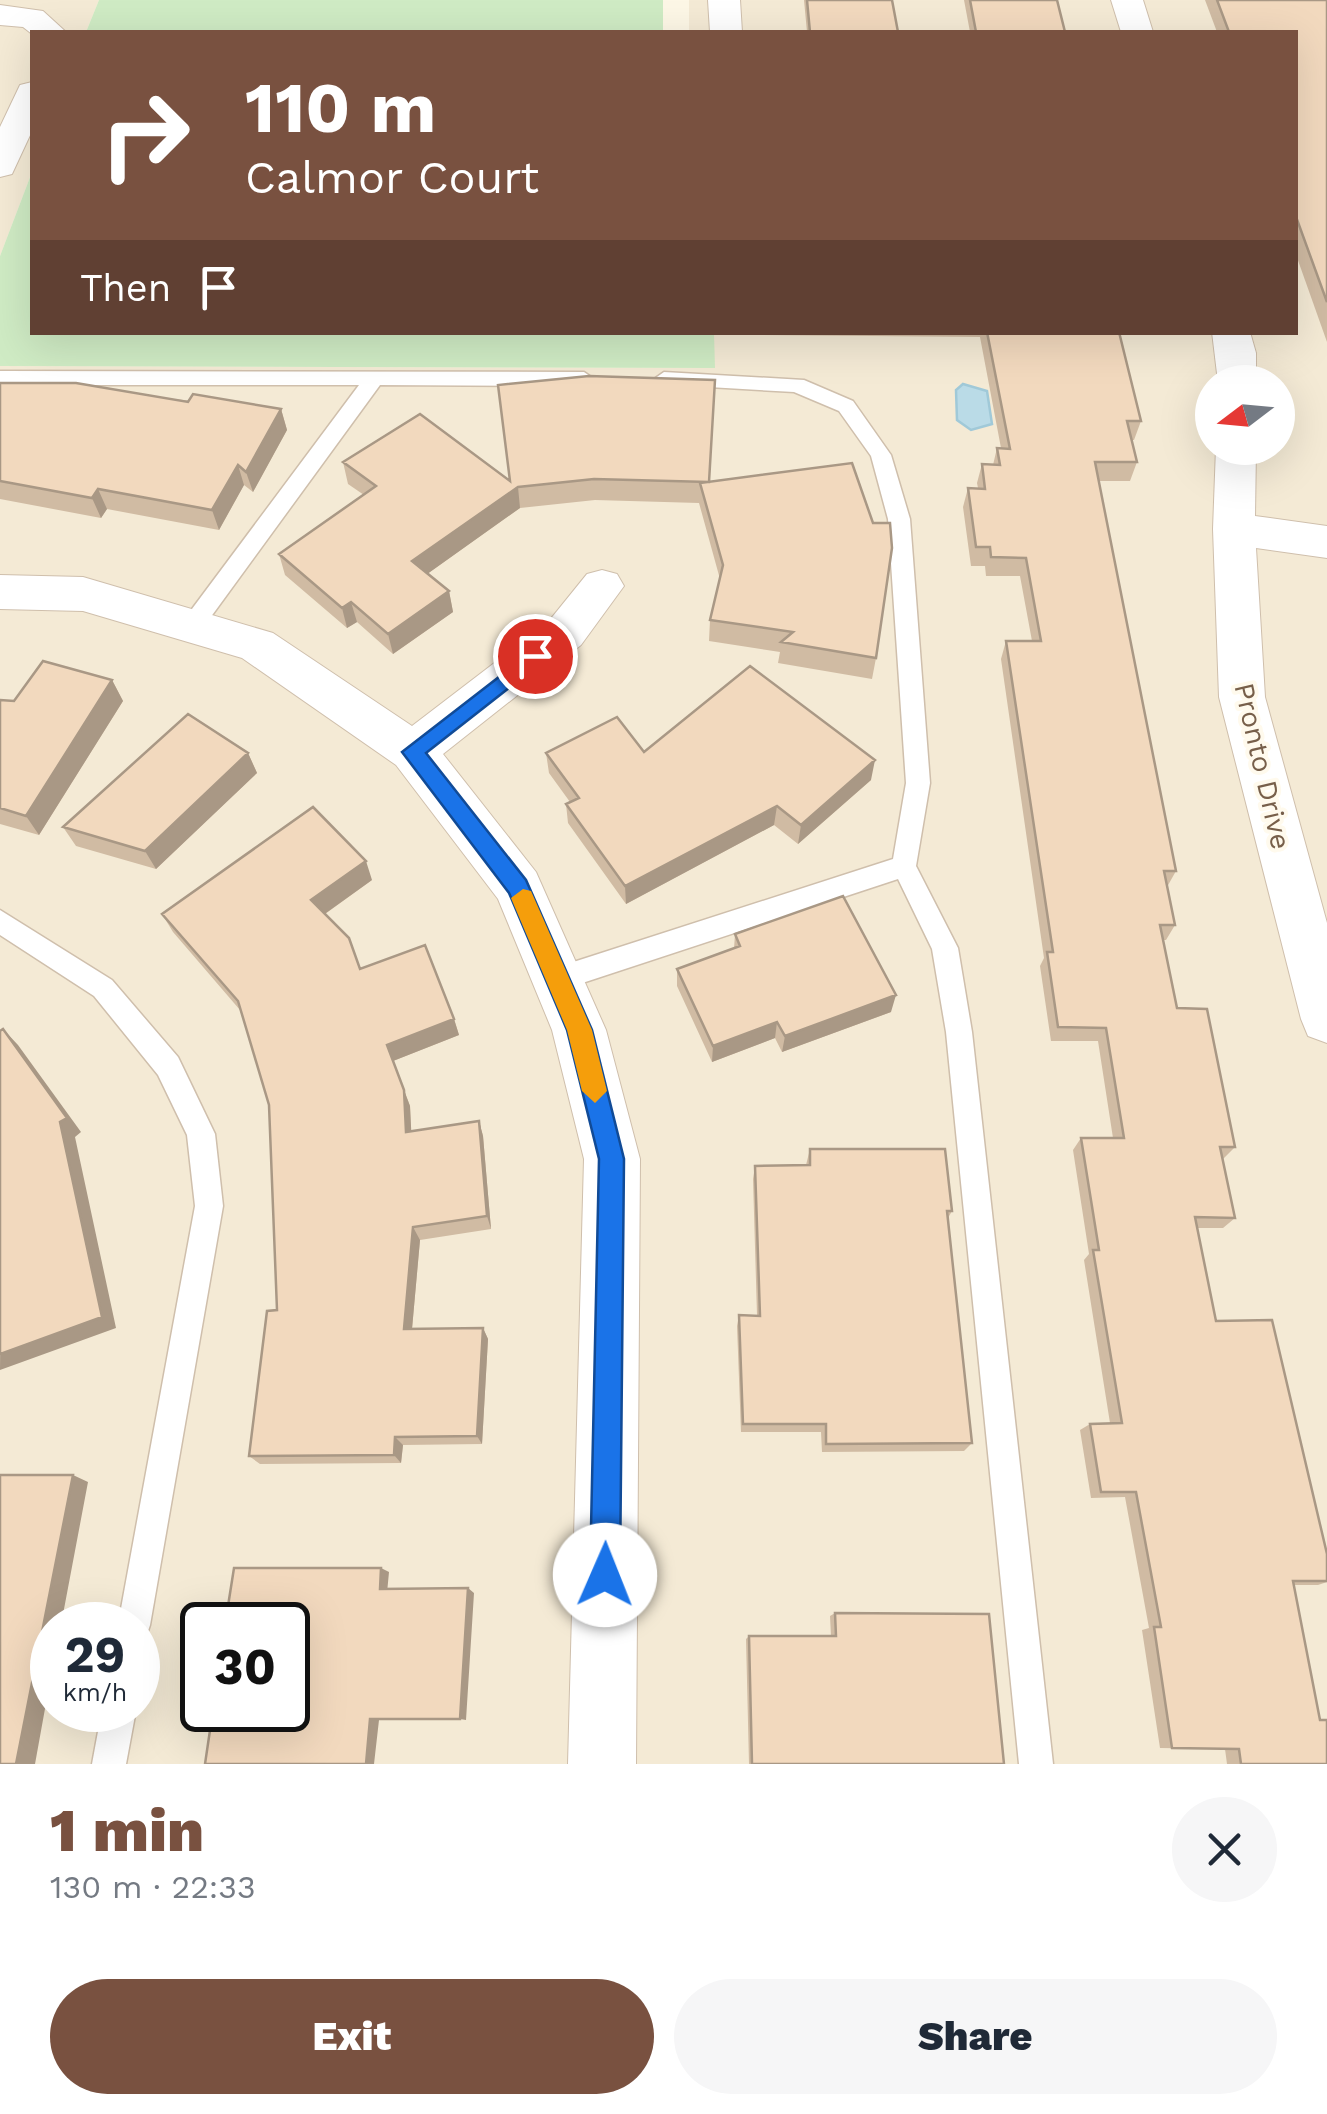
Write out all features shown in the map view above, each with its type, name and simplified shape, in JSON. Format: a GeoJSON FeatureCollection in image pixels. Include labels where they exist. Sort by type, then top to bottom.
{"type":"FeatureCollection","features":[{"type":"Feature","properties":{"kind":"street"},"geometry":{"type":"LineString","coordinates":[[724,0],[726,30]]}},
{"type":"Feature","properties":{"kind":"street"},"geometry":{"type":"LineString","coordinates":[[1127,0],[1136,30]]}},
{"type":"Feature","properties":{"kind":"street"},"geometry":{"type":"LineString","coordinates":[[0,15],[32,18],[47,30]]}},
{"type":"Feature","properties":{"kind":"street"},"geometry":{"type":"LineString","coordinates":[[0,167],[30,97]]}},
{"type":"Feature","properties":{"kind":"street"},"geometry":{"type":"LineString","coordinates":[[1232,335],[1237,365]]}},
{"type":"Feature","properties":{"kind":"street","name":"Pronto Drive"},"geometry":{"type":"LineString","coordinates":[[1236,465],[1234,529],[1242,697],[1327,1020]]}},
{"type":"Feature","properties":{"kind":"street"},"geometry":{"type":"LineString","coordinates":[[1234,529],[1327,542]]}},
{"type":"Feature","properties":{"kind":"street"},"geometry":{"type":"LineString","coordinates":[[413,752],[565,633],[602,586]]}},
{"type":"Feature","properties":{"kind":"street"},"geometry":{"type":"LineString","coordinates":[[0,592],[83,594],[194,623],[257,645],[413,752],[518,887],[580,1030],[612,1159],[602,1764]]}},
{"type":"Feature","properties":{"kind":"lane"},"geometry":{"type":"LineString","coordinates":[[0,378],[608,379]]}},
{"type":"Feature","properties":{"kind":"lane"},"geometry":{"type":"LineString","coordinates":[[194,623],[374,379]]}},
{"type":"Feature","properties":{"kind":"lane"},"geometry":{"type":"LineString","coordinates":[[647,380],[745,380],[797,385],[846,406],[881,455],[898,519],[918,783],[904,866],[945,948],[958,1032],[1036,1764]]}},
{"type":"Feature","properties":{"kind":"lane"},"geometry":{"type":"LineString","coordinates":[[558,979],[904,866]]}},
{"type":"Feature","properties":{"kind":"lane"},"geometry":{"type":"LineString","coordinates":[[0,921],[103,988],[168,1066],[201,1134],[209,1206],[138,1602]]}},
{"type":"Feature","properties":{"kind":"lane"},"geometry":{"type":"LineString","coordinates":[[109,1764],[114,1732]]}},
{"type":"Feature","properties":{"kind":"shaded area"},"geometry":{"type":"Polygon","coordinates":[[[0,0],[99,0],[87,30],[30,30],[30,177],[0,256],[0,0]]]}},
{"type":"Feature","properties":{"kind":"shaded area"},"geometry":{"type":"Polygon","coordinates":[[[689,0],[1327,0],[1327,1764],[0,1764],[0,366],[714,368],[714,335],[1298,335],[1298,30],[689,30],[689,0]]]}},
{"type":"Feature","properties":{"kind":"green space"},"geometry":{"type":"Polygon","coordinates":[[[99,0],[663,0],[663,30],[87,30],[99,0]]]}},
{"type":"Feature","properties":{"kind":"green space"},"geometry":{"type":"Polygon","coordinates":[[[30,177],[30,335],[714,335],[715,368],[0,366],[0,256],[30,177]]]}},
{"type":"Feature","properties":{"kind":"water"},"geometry":{"type":"Polygon","coordinates":[[[963,384],[987,391],[992,424],[971,430],[957,420],[956,390],[963,384]]]}},
{"type":"Feature","properties":{"kind":"building"},"geometry":{"type":"Polygon","coordinates":[[[807,0],[892,0],[898,30],[810,30],[807,0]]]}},
{"type":"Feature","properties":{"kind":"building"},"geometry":{"type":"Polygon","coordinates":[[[970,0],[1057,0],[1064,30],[976,30],[970,0]]]}},
{"type":"Feature","properties":{"kind":"building"},"geometry":{"type":"Polygon","coordinates":[[[1217,0],[1327,0],[1327,302],[1298,222],[1298,30],[1228,30],[1217,0]]]}},
{"type":"Feature","properties":{"kind":"building"},"geometry":{"type":"Polygon","coordinates":[[[988,335],[1120,335],[1141,421],[1127,421],[1137,462],[1095,462],[1176,871],[1164,871],[1175,925],[1160,925],[1177,1008],[1207,1009],[1235,1147],[1220,1147],[1235,1218],[1195,1217],[1216,1321],[1272,1320],[1327,1554],[1327,1581],[1293,1581],[1320,1720],[1327,1720],[1327,1764],[1241,1764],[1239,1749],[1172,1748],[1154,1627],[1161,1627],[1136,1492],[1101,1492],[1090,1424],[1122,1423],[1093,1250],[1099,1250],[1081,1138],[1124,1138],[1106,1028],[1058,1027],[1047,952],[1053,952],[1006,641],[1041,641],[1026,558],[991,557],[990,547],[976,547],[968,488],[985,489],[982,464],[1000,465],[997,448],[1010,449],[988,335]]]}},
{"type":"Feature","properties":{"kind":"building"},"geometry":{"type":"Polygon","coordinates":[[[589,376],[715,380],[709,482],[594,479],[518,487],[412,561],[449,591],[388,634],[351,602],[342,608],[279,554],[376,486],[343,462],[420,414],[510,481],[498,385],[589,376]]]}},
{"type":"Feature","properties":{"kind":"building"},"geometry":{"type":"Polygon","coordinates":[[[0,383],[76,383],[188,402],[193,394],[281,409],[246,472],[238,465],[212,510],[98,489],[92,498],[0,481],[0,383]]]}},
{"type":"Feature","properties":{"kind":"building"},"geometry":{"type":"Polygon","coordinates":[[[852,463],[873,523],[890,523],[892,548],[876,658],[781,642],[793,632],[710,620],[723,565],[700,483],[852,463]]]}},
{"type":"Feature","properties":{"kind":"building"},"geometry":{"type":"Polygon","coordinates":[[[43,661],[112,680],[26,816],[0,808],[0,700],[14,701],[43,661]]]}},
{"type":"Feature","properties":{"kind":"building"},"geometry":{"type":"Polygon","coordinates":[[[750,666],[875,760],[801,825],[777,806],[625,886],[566,804],[579,798],[546,753],[617,717],[644,752],[750,666]]]}},
{"type":"Feature","properties":{"kind":"building"},"geometry":{"type":"Polygon","coordinates":[[[188,714],[248,753],[145,851],[63,827],[188,714]]]}},
{"type":"Feature","properties":{"kind":"building"},"geometry":{"type":"Polygon","coordinates":[[[313,807],[366,861],[311,900],[349,938],[360,969],[425,945],[454,1019],[387,1045],[404,1090],[406,1132],[479,1121],[487,1216],[413,1227],[404,1329],[483,1328],[477,1436],[395,1437],[394,1455],[249,1456],[267,1311],[277,1310],[269,1105],[238,1001],[162,914],[313,807]]]}},
{"type":"Feature","properties":{"kind":"building"},"geometry":{"type":"Polygon","coordinates":[[[843,896],[896,995],[785,1036],[777,1022],[713,1046],[677,969],[740,946],[735,934],[843,896]]]}},
{"type":"Feature","properties":{"kind":"building"},"geometry":{"type":"Polygon","coordinates":[[[3,1029],[67,1118],[60,1122],[102,1317],[0,1354],[0,1031],[3,1029]]]}},
{"type":"Feature","properties":{"kind":"building"},"geometry":{"type":"Polygon","coordinates":[[[810,1149],[945,1149],[952,1211],[947,1211],[972,1443],[826,1444],[826,1424],[743,1424],[739,1315],[760,1316],[755,1166],[810,1165],[810,1149]]]}},
{"type":"Feature","properties":{"kind":"building"},"geometry":{"type":"Polygon","coordinates":[[[0,1475],[73,1475],[48,1602],[30,1602],[30,1693],[16,1764],[0,1764],[0,1475]]]}},
{"type":"Feature","properties":{"kind":"building"},"geometry":{"type":"Polygon","coordinates":[[[234,1568],[381,1568],[380,1589],[468,1588],[460,1719],[370,1719],[366,1764],[205,1764],[210,1732],[310,1732],[310,1602],[229,1602],[234,1568]]]}},
{"type":"Feature","properties":{"kind":"building"},"geometry":{"type":"Polygon","coordinates":[[[835,1613],[989,1614],[1004,1764],[752,1764],[749,1636],[836,1636],[835,1613]]]}},
{"type":"Feature","properties":{"kind":"slow traffic"},"geometry":{"type":"LineString","coordinates":[[523,898],[580,1030],[595,1091]]}},
{"type":"Feature","properties":{"kind":"route"},"geometry":{"type":"LineString","coordinates":[[535,656],[413,752],[518,887],[580,1030],[612,1159],[605,1575]]}}]}
